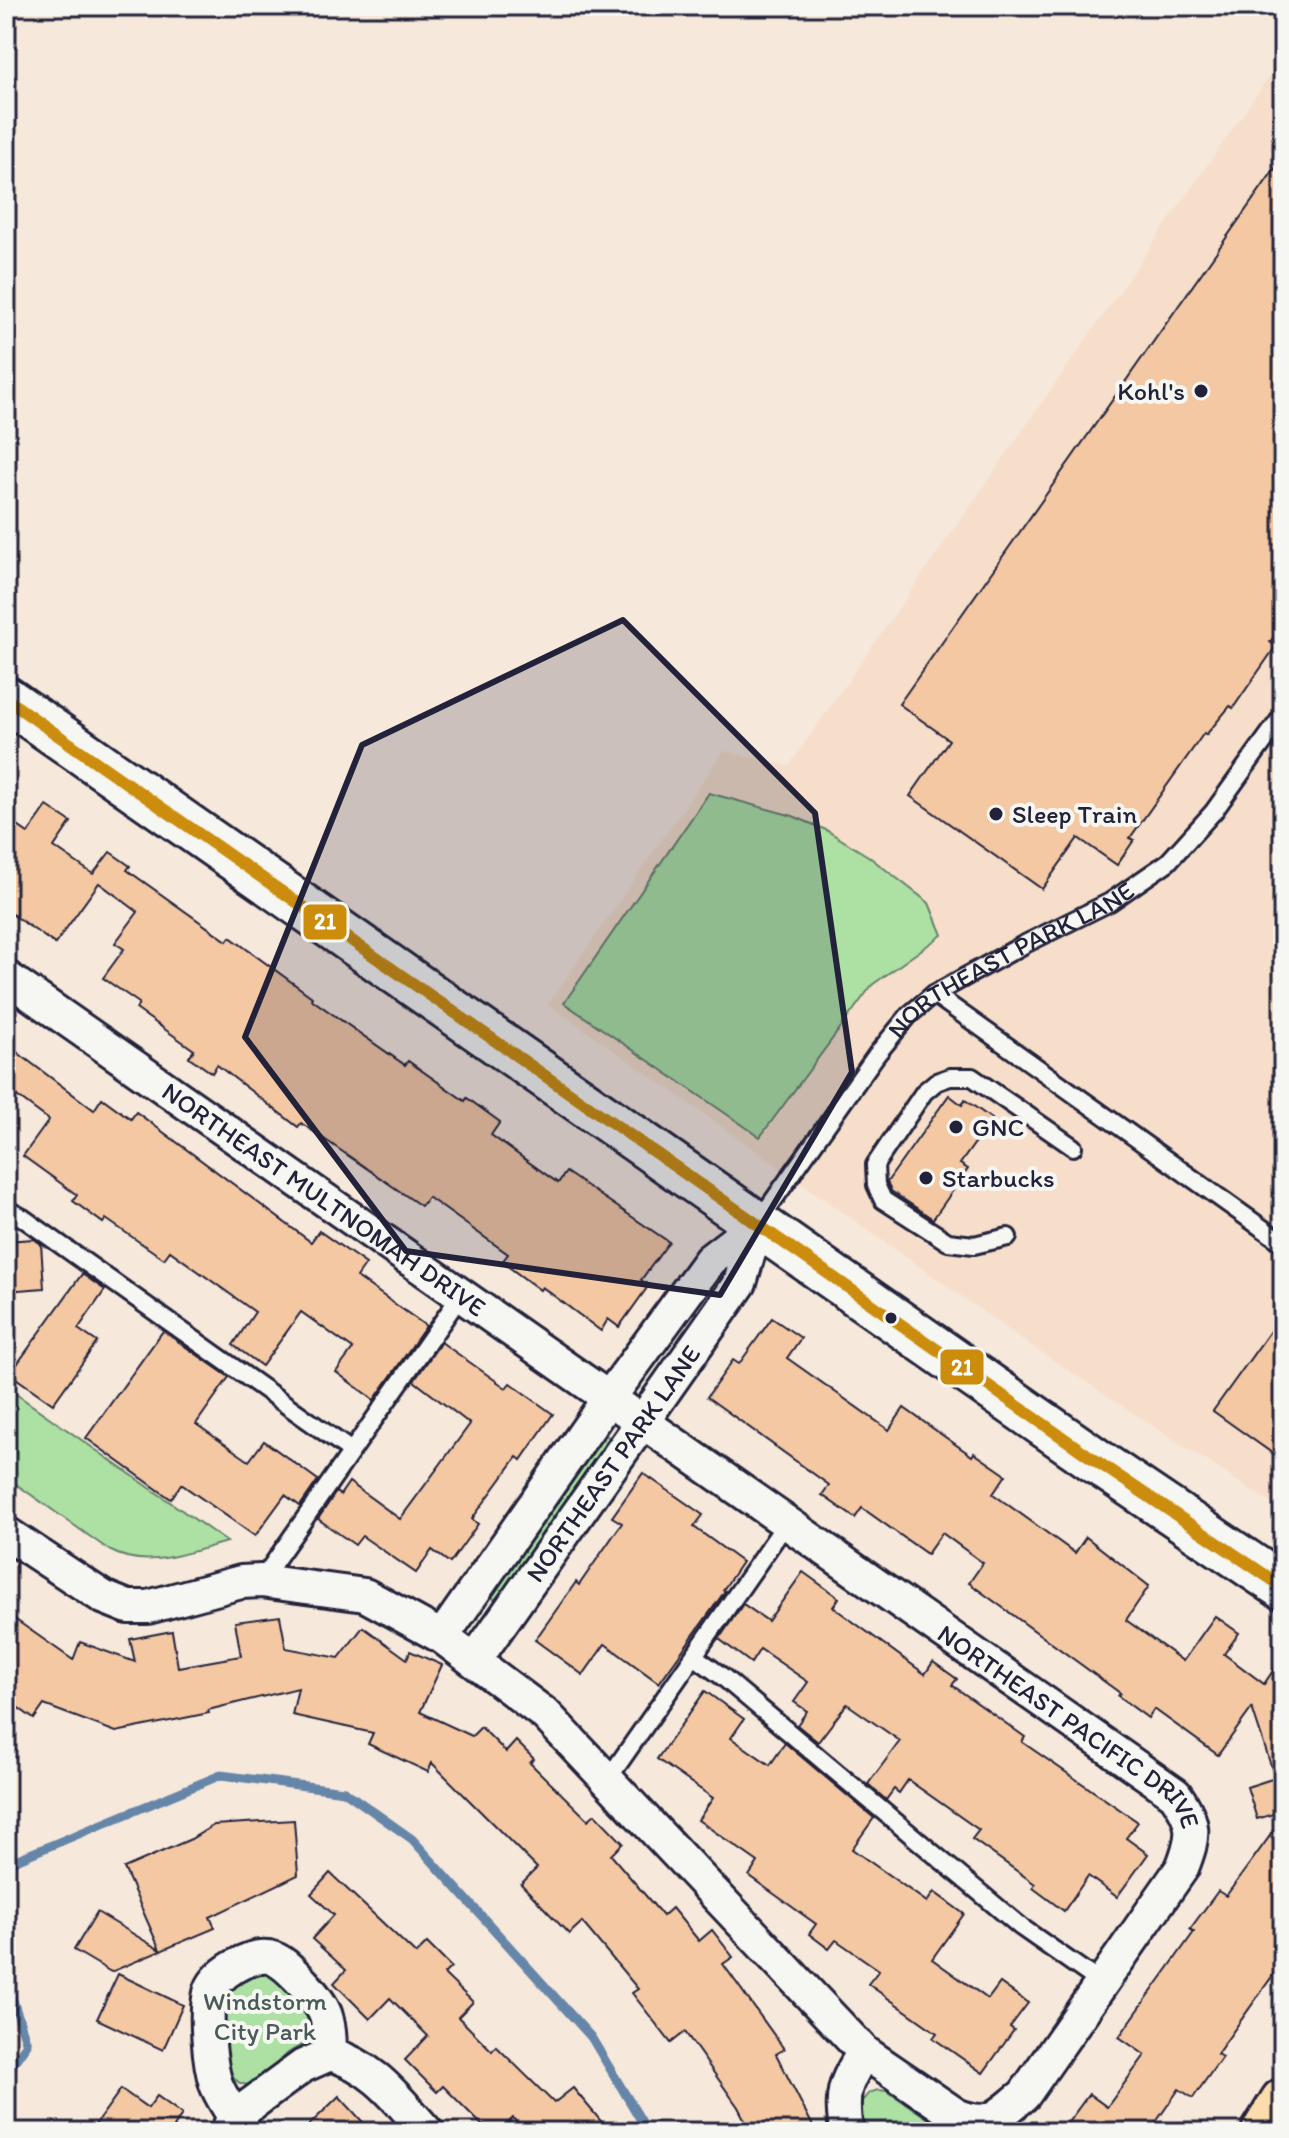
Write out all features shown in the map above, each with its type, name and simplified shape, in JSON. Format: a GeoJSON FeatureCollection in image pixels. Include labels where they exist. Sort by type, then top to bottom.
{"type":"FeatureCollection","features":[{"type":"Feature","properties":{"kind":"main road"},"geometry":{"type":"LineString","coordinates":[[6,699],[1283,1587]]}},
{"type":"Feature","properties":{"kind":"main road"},"geometry":{"type":"LineString","coordinates":[[1264,2132],[1283,2101]]}},
{"type":"Feature","properties":{"kind":"street","name":"NORTHEAST MULTNOMAH DRIVE"},"geometry":{"type":"LineString","coordinates":[[6,977],[642,1420]]}},
{"type":"Feature","properties":{"kind":"street","name":"NORTHEAST PARK LANE"},"geometry":{"type":"LineString","coordinates":[[442,1637],[710,1260],[757,1224]]}},
{"type":"Feature","properties":{"kind":"street","name":"NORTHEAST PARK LANE"},"geometry":{"type":"LineString","coordinates":[[475,1660],[740,1283],[757,1224]]}},
{"type":"Feature","properties":{"kind":"street","name":"NORTHEAST PACIFIC DRIVE"},"geometry":{"type":"LineString","coordinates":[[475,1660],[546,1715],[864,2052],[956,2115],[990,2127],[1024,2095],[1182,1868],[1193,1841],[1189,1814],[1175,1794],[642,1420]]}},
{"type":"Feature","properties":{"kind":"street"},"geometry":{"type":"LineString","coordinates":[[6,1533],[103,1597],[128,1607],[148,1607],[241,1582],[261,1581],[365,1595],[442,1637],[475,1660]]}},
{"type":"Feature","properties":{"kind":"street"},"geometry":{"type":"LineString","coordinates":[[330,2054],[330,2026],[326,2012],[287,1966],[271,1957],[259,1957],[243,1963],[221,1977],[211,1988],[207,2007],[217,2085],[230,2124],[303,2066],[330,2054],[350,2060],[373,2073],[427,2132]]}},
{"type":"Feature","properties":{"kind":"street"},"geometry":{"type":"LineString","coordinates":[[846,2132],[842,2099],[849,2077],[864,2052]]}},
{"type":"Feature","properties":{"kind":"lane","name":"NORTHEAST PARK LANE"},"geometry":{"type":"LineString","coordinates":[[757,1224],[893,1033],[934,994],[1110,902],[1155,872],[1191,840],[1283,715]]}},
{"type":"Feature","properties":{"kind":"lane"},"geometry":{"type":"LineString","coordinates":[[934,994],[1283,1243]]}},
{"type":"Feature","properties":{"kind":"lane"},"geometry":{"type":"LineString","coordinates":[[1008,1237],[974,1245],[948,1242],[883,1200],[876,1185],[875,1165],[924,1092],[936,1082],[950,1077],[972,1077],[1073,1147]]}},
{"type":"Feature","properties":{"kind":"lane"},"geometry":{"type":"LineString","coordinates":[[6,1209],[350,1450]]}},
{"type":"Feature","properties":{"kind":"lane"},"geometry":{"type":"LineString","coordinates":[[261,1581],[461,1295]]}},
{"type":"Feature","properties":{"kind":"lane"},"geometry":{"type":"LineString","coordinates":[[608,1779],[787,1522]]}},
{"type":"Feature","properties":{"kind":"lane"},"geometry":{"type":"LineString","coordinates":[[694,1656],[1021,1927],[1101,1983]]}},
{"type":"Feature","properties":{"kind":"highlighted area"},"geometry":{"type":"Polygon","coordinates":[[[623,620],[815,813],[852,1072],[720,1295],[406,1251],[245,1037],[362,745],[623,620]]]}},
{"type":"Feature","properties":{"kind":"shaded area"},"geometry":{"type":"Polygon","coordinates":[[[1283,57],[1283,1511],[1036,1349],[548,1004],[723,751],[789,766],[1283,57]]]}},
{"type":"Feature","properties":{"kind":"green space"},"geometry":{"type":"Polygon","coordinates":[[[709,793],[793,816],[826,830],[868,856],[929,903],[942,935],[872,985],[760,1137],[564,1003],[709,793]]]}},
{"type":"Feature","properties":{"kind":"green space"},"geometry":{"type":"Polygon","coordinates":[[[6,1387],[227,1542],[168,1558],[138,1559],[109,1550],[6,1477],[6,1387]]]}},
{"type":"Feature","properties":{"kind":"green space"},"geometry":{"type":"Polygon","coordinates":[[[605,1434],[613,1441],[497,1603],[490,1594],[601,1435],[605,1434]]]}},
{"type":"Feature","properties":{"kind":"green space","name":"Windstorm City Park"},"geometry":{"type":"Polygon","coordinates":[[[261,1966],[311,2004],[317,2033],[286,2055],[262,2078],[246,2085],[237,2081],[230,2071],[221,2001],[223,1993],[261,1966]]]}},
{"type":"Feature","properties":{"kind":"green space"},"geometry":{"type":"Polygon","coordinates":[[[887,2091],[948,2132],[862,2132],[861,2102],[869,2093],[887,2091]]]}},
{"type":"Feature","properties":{"kind":"building","name":"Kohl's"},"geometry":{"type":"Polygon","coordinates":[[[1283,157],[1283,624],[1270,642],[1276,646],[1233,708],[1230,706],[1206,735],[1204,733],[1130,838],[1134,840],[1117,865],[1078,838],[1042,889],[910,796],[949,740],[899,704],[1283,157]]]}},
{"type":"Feature","properties":{"kind":"building"},"geometry":{"type":"Polygon","coordinates":[[[47,806],[71,822],[54,847],[93,874],[110,852],[130,866],[127,870],[227,941],[230,937],[405,1065],[408,1061],[500,1122],[491,1135],[558,1183],[566,1172],[669,1242],[641,1280],[649,1285],[619,1327],[608,1319],[601,1331],[502,1262],[508,1254],[428,1197],[421,1206],[301,1123],[298,1127],[217,1065],[212,1073],[189,1057],[194,1050],[136,1009],[139,1003],[103,978],[124,949],[115,943],[138,912],[99,883],[55,944],[6,910],[6,818],[28,833],[47,806]]]}},
{"type":"Feature","properties":{"kind":"building"},"geometry":{"type":"Polygon","coordinates":[[[6,1044],[94,1110],[102,1098],[131,1119],[136,1112],[311,1242],[319,1231],[366,1264],[357,1277],[426,1326],[374,1400],[336,1372],[353,1349],[301,1312],[262,1366],[233,1345],[255,1312],[170,1251],[164,1259],[106,1219],[103,1223],[73,1201],[77,1195],[23,1156],[49,1120],[6,1088],[6,1044]]]}},
{"type":"Feature","properties":{"kind":"building"},"geometry":{"type":"Polygon","coordinates":[[[949,1095],[962,1105],[965,1100],[992,1119],[960,1164],[968,1169],[933,1219],[891,1191],[887,1182],[949,1095]]]}},
{"type":"Feature","properties":{"kind":"building"},"geometry":{"type":"Polygon","coordinates":[[[34,1239],[41,1244],[44,1288],[6,1291],[6,1241],[34,1239]]]}},
{"type":"Feature","properties":{"kind":"building"},"geometry":{"type":"Polygon","coordinates":[[[82,1274],[105,1290],[78,1329],[97,1342],[53,1404],[10,1374],[82,1274]]]}},
{"type":"Feature","properties":{"kind":"building"},"geometry":{"type":"Polygon","coordinates":[[[1283,1313],[1283,1461],[1213,1411],[1283,1313]]]}},
{"type":"Feature","properties":{"kind":"building"},"geometry":{"type":"Polygon","coordinates":[[[772,1318],[801,1338],[787,1358],[889,1430],[904,1408],[972,1456],[974,1453],[1006,1475],[993,1494],[1075,1553],[1086,1537],[1149,1586],[1126,1620],[1183,1661],[1215,1616],[1239,1633],[1224,1654],[1264,1684],[1283,1656],[1283,1811],[1257,1819],[1247,1787],[1275,1778],[1252,1708],[1218,1755],[1154,1709],[1148,1718],[1118,1696],[1120,1693],[969,1583],[983,1563],[942,1533],[927,1554],[862,1508],[855,1518],[822,1495],[829,1485],[707,1397],[733,1360],[739,1364],[772,1318]]]}},
{"type":"Feature","properties":{"kind":"building"},"geometry":{"type":"Polygon","coordinates":[[[163,1331],[229,1377],[196,1424],[249,1461],[264,1441],[318,1480],[300,1506],[285,1495],[255,1536],[181,1484],[171,1499],[86,1438],[163,1331]]]}},
{"type":"Feature","properties":{"kind":"building"},"geometry":{"type":"Polygon","coordinates":[[[441,1342],[506,1388],[510,1383],[553,1414],[521,1460],[517,1457],[472,1519],[478,1524],[450,1563],[432,1550],[416,1573],[362,1536],[355,1545],[318,1519],[336,1492],[340,1495],[349,1482],[400,1519],[470,1424],[414,1381],[441,1342]]]}},
{"type":"Feature","properties":{"kind":"building"},"geometry":{"type":"Polygon","coordinates":[[[643,1473],[703,1515],[694,1527],[742,1562],[659,1683],[605,1644],[583,1675],[535,1640],[576,1582],[579,1585],[622,1523],[612,1517],[643,1473]]]}},
{"type":"Feature","properties":{"kind":"building"},"geometry":{"type":"Polygon","coordinates":[[[803,1572],[839,1598],[833,1607],[925,1674],[933,1662],[957,1679],[952,1685],[1025,1737],[1022,1742],[1138,1822],[1126,1838],[1148,1854],[1117,1897],[1088,1876],[1064,1911],[1033,1888],[1035,1884],[972,1839],[979,1830],[908,1780],[899,1793],[894,1789],[886,1800],[868,1784],[900,1741],[847,1704],[818,1742],[797,1725],[807,1711],[794,1702],[808,1682],[760,1649],[751,1663],[719,1639],[743,1604],[768,1621],[803,1572]]]}},
{"type":"Feature","properties":{"kind":"building"},"geometry":{"type":"Polygon","coordinates":[[[6,1613],[73,1660],[80,1642],[135,1662],[130,1639],[172,1631],[178,1667],[241,1656],[235,1622],[280,1616],[286,1648],[339,1658],[363,1627],[407,1659],[410,1651],[442,1665],[420,1712],[472,1736],[481,1727],[506,1752],[516,1741],[534,1759],[530,1763],[588,1820],[595,1814],[623,1843],[611,1855],[663,1916],[672,1908],[699,1941],[712,1930],[733,1957],[723,1964],[784,2049],[776,2054],[816,2132],[751,2132],[738,2107],[685,2032],[671,2043],[632,1993],[638,1989],[582,1922],[569,1934],[521,1884],[537,1868],[432,1763],[428,1772],[368,1744],[373,1733],[292,1715],[298,1688],[208,1710],[209,1713],[116,1732],[44,1705],[34,1719],[6,1699],[6,1613]]]}},
{"type":"Feature","properties":{"kind":"building"},"geometry":{"type":"Polygon","coordinates":[[[705,1691],[744,1719],[731,1738],[770,1765],[785,1743],[874,1818],[852,1849],[927,1902],[934,1892],[964,1914],[932,1959],[988,1999],[1000,1983],[1028,2003],[1010,2027],[1014,2030],[983,2073],[933,2038],[937,2033],[868,1984],[879,1970],[836,1940],[829,1949],[809,1934],[816,1924],[749,1876],[758,1862],[698,1820],[713,1798],[657,1759],[705,1691]]]}},
{"type":"Feature","properties":{"kind":"building"},"geometry":{"type":"Polygon","coordinates":[[[1283,1818],[1283,1961],[1217,2054],[1222,2057],[1193,2098],[1179,2089],[1149,2132],[1061,2132],[1089,2094],[1107,2107],[1145,2055],[1119,2037],[1194,1932],[1190,1929],[1218,1891],[1226,1896],[1283,1818]]]}},
{"type":"Feature","properties":{"kind":"building"},"geometry":{"type":"Polygon","coordinates":[[[294,1820],[298,1875],[210,1917],[215,1928],[111,1972],[74,1950],[97,1912],[160,1950],[124,1868],[191,1839],[214,1825],[294,1820]]]}},
{"type":"Feature","properties":{"kind":"building"},"geometry":{"type":"Polygon","coordinates":[[[330,1873],[416,1954],[427,1943],[451,1967],[444,1974],[473,2002],[458,2017],[492,2051],[496,2046],[554,2103],[573,2088],[610,2132],[525,2132],[513,2118],[499,2132],[489,2132],[443,2086],[437,2092],[405,2060],[428,2036],[390,1998],[370,2019],[334,1983],[346,1970],[312,1939],[334,1915],[311,1894],[330,1873]]]}},
{"type":"Feature","properties":{"kind":"building"},"geometry":{"type":"Polygon","coordinates":[[[118,1974],[183,2005],[163,2050],[97,2019],[118,1974]]]}},
{"type":"Feature","properties":{"kind":"building"},"geometry":{"type":"Polygon","coordinates":[[[121,2089],[148,2108],[157,2096],[182,2114],[174,2127],[181,2132],[90,2132],[121,2089]]]}},
{"type":"Feature","properties":{"kind":"building"},"geometry":{"type":"Polygon","coordinates":[[[339,2096],[372,2132],[302,2132],[339,2096]]]}},
{"type":"Feature","properties":{"kind":"waterway"},"geometry":{"type":"LineString","coordinates":[[6,1864],[221,1775],[344,1791],[412,1839],[591,2037],[648,2132]]}},
{"type":"Feature","properties":{"kind":"waterway"},"geometry":{"type":"LineString","coordinates":[[6,1961],[8,1985],[27,2044],[6,2073]]}},
{"type":"Feature","properties":{"kind":"transit line","name":"21"},"geometry":{"type":"LineString","coordinates":[[6,699],[1102,1465],[1283,1587]]}},
{"type":"Feature","properties":{"kind":"place","name":"Kohl's"},"geometry":{"type":"Point","coordinates":[1201,391]}},
{"type":"Feature","properties":{"kind":"place","name":"Sleep Train"},"geometry":{"type":"Point","coordinates":[996,814]}},
{"type":"Feature","properties":{"kind":"place","name":"GNC"},"geometry":{"type":"Point","coordinates":[956,1127]}},
{"type":"Feature","properties":{"kind":"place","name":"Starbucks"},"geometry":{"type":"Point","coordinates":[926,1178]}}]}
